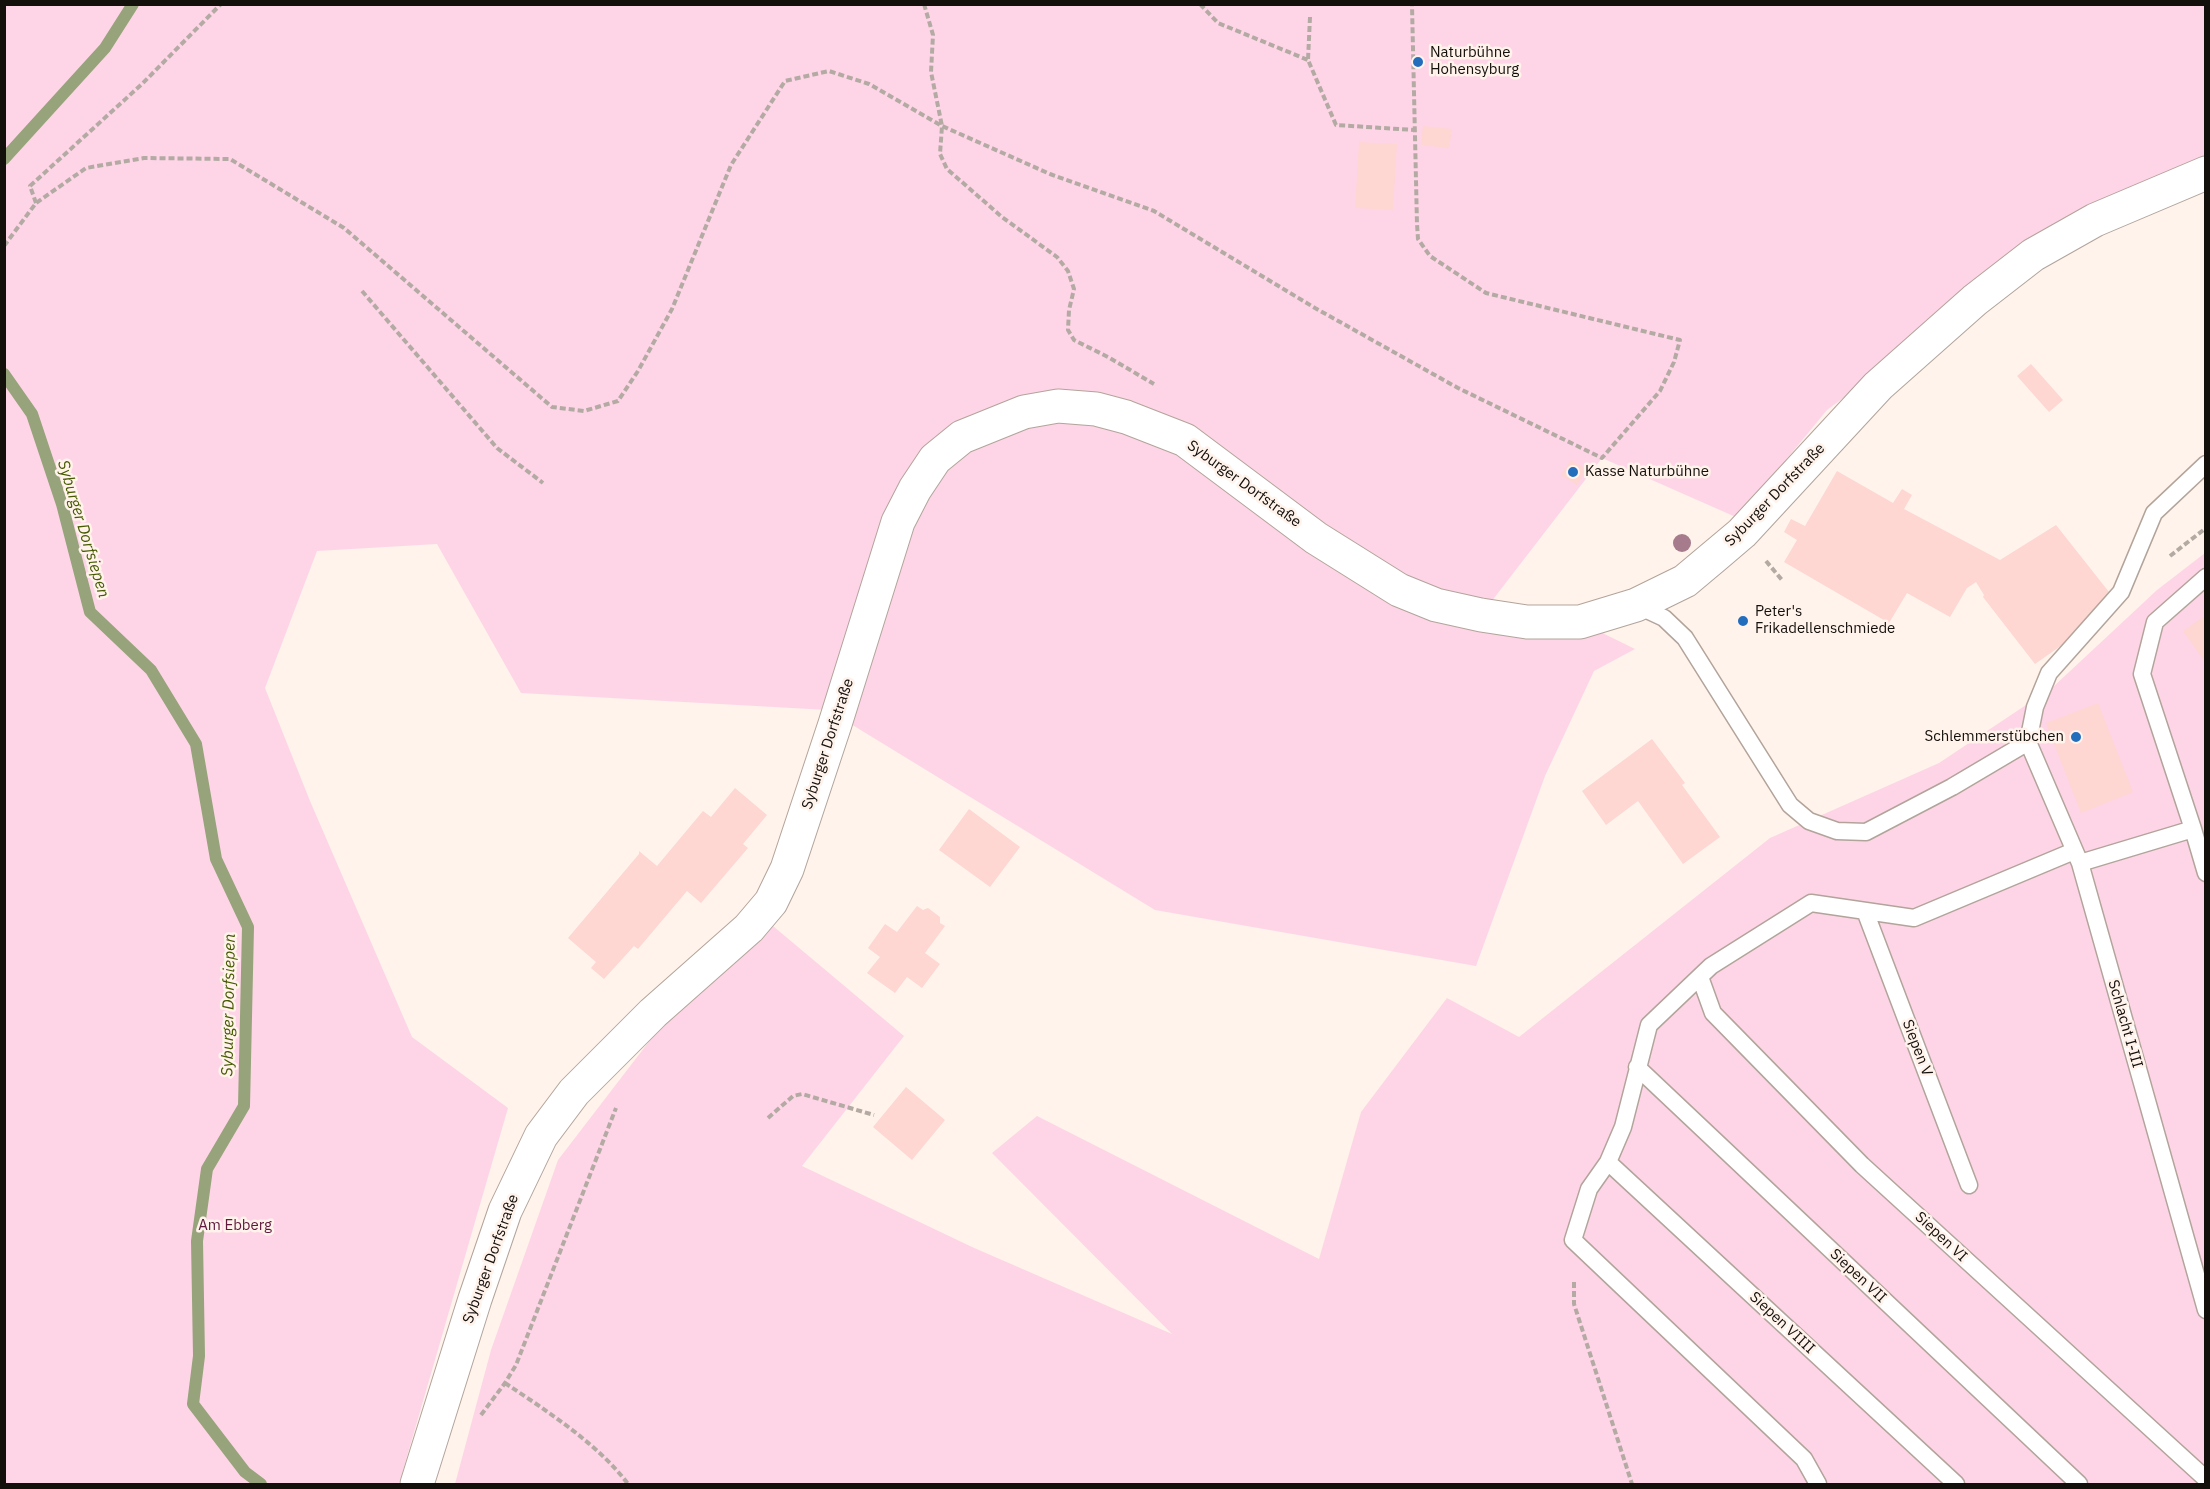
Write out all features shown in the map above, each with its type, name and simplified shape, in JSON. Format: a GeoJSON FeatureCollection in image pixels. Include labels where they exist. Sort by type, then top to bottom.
{"type":"FeatureCollection","features":[{"type":"Feature","properties":{"kind":"street","name":"Syburger Dorfstraße"},"geometry":{"type":"LineString","coordinates":[[417,1485],[505,1211],[541,1136],[574,1092],[653,1013],[749,928],[771,902],[787,869],[898,522],[915,489],[935,459],[962,437],[1024,412],[1058,406],[1096,409],[1126,417],[1185,440],[1350,561],[1399,590],[1436,605],[1481,615],[1527,622],[1580,622],[1636,605],[1685,581],[1742,533],[1878,386],[1975,300],[2033,255],[2095,220],[2205,173]]}},
{"type":"Feature","properties":{"kind":"lane"},"geometry":{"type":"LineString","coordinates":[[1636,605],[1664,618],[1685,638],[1790,805],[1809,821],[1837,831],[1866,832],[1952,787],[2028,742],[2035,707],[2049,673],[2121,592],[2154,513],[2205,464]]}},
{"type":"Feature","properties":{"kind":"lane"},"geometry":{"type":"LineString","coordinates":[[2205,578],[2155,622],[2142,674],[2193,829],[2205,873]]}},
{"type":"Feature","properties":{"kind":"lane","name":"Schlacht I-III"},"geometry":{"type":"LineString","coordinates":[[2028,742],[2077,857],[2205,1310]]}},
{"type":"Feature","properties":{"kind":"lane"},"geometry":{"type":"LineString","coordinates":[[1818,1485],[1804,1459],[1573,1240],[1588,1189],[1608,1162],[1623,1127],[1649,1025],[1711,966],[1811,903],[1914,918],[2077,857],[2193,829]]}},
{"type":"Feature","properties":{"kind":"lane","name":"Siepen V"},"geometry":{"type":"LineString","coordinates":[[1865,911],[1969,1185]]}},
{"type":"Feature","properties":{"kind":"lane","name":"Siepen VI"},"geometry":{"type":"LineString","coordinates":[[1700,977],[1713,1013],[1862,1165],[2205,1479]]}},
{"type":"Feature","properties":{"kind":"lane","name":"Siepen VII"},"geometry":{"type":"LineString","coordinates":[[1637,1067],[2079,1485]]}},
{"type":"Feature","properties":{"kind":"lane","name":"Siepen VIIII"},"geometry":{"type":"LineString","coordinates":[[1608,1162],[1956,1485]]}},
{"type":"Feature","properties":{"kind":"path"},"geometry":{"type":"LineString","coordinates":[[36,203],[30,186],[142,84],[221,4]]}},
{"type":"Feature","properties":{"kind":"path"},"geometry":{"type":"LineString","coordinates":[[924,4],[933,35],[931,72],[942,126],[940,154],[947,169],[1002,217],[1057,257],[1068,271],[1074,288],[1069,310],[1068,330],[1074,340],[1155,385]]}},
{"type":"Feature","properties":{"kind":"path"},"geometry":{"type":"LineString","coordinates":[[1200,4],[1218,23],[1308,60]]}},
{"type":"Feature","properties":{"kind":"path"},"geometry":{"type":"LineString","coordinates":[[4,246],[36,203],[86,168],[144,158],[230,159],[344,228],[552,407],[584,411],[618,401],[638,371],[672,309],[730,165],[785,81],[829,71],[869,84],[942,126],[1050,174],[1154,211],[1315,308],[1458,388],[1602,458],[1660,391],[1674,362],[1680,340],[1486,293],[1430,256],[1418,239],[1412,5]]}},
{"type":"Feature","properties":{"kind":"path"},"geometry":{"type":"LineString","coordinates":[[1310,17],[1308,60],[1336,125],[1414,130]]}},
{"type":"Feature","properties":{"kind":"path"},"geometry":{"type":"LineString","coordinates":[[362,291],[497,448],[543,483]]}},
{"type":"Feature","properties":{"kind":"path"},"geometry":{"type":"LineString","coordinates":[[768,1118],[793,1096],[802,1094],[874,1115]]}},
{"type":"Feature","properties":{"kind":"path"},"geometry":{"type":"LineString","coordinates":[[619,1101],[516,1365],[505,1383],[558,1419],[618,1471],[628,1485]]}},
{"type":"Feature","properties":{"kind":"path"},"geometry":{"type":"LineString","coordinates":[[1573,1240],[1574,1304],[1632,1485]]}},
{"type":"Feature","properties":{"kind":"green space","name":"Am Ebberg"},"geometry":{"type":"Polygon","coordinates":[[[5,5],[2205,5],[2205,173],[1975,300],[1827,410],[1738,518],[1602,458],[1481,615],[1580,622],[1635,649],[1594,671],[1545,776],[1476,966],[1155,910],[828,710],[521,693],[437,544],[317,551],[265,688],[310,801],[412,1037],[508,1108],[399,1484],[5,1484],[5,5]]]}},
{"type":"Feature","properties":{"kind":"green space"},"geometry":{"type":"Polygon","coordinates":[[[2205,553],[2205,1484],[455,1484],[491,1350],[558,1160],[674,1009],[773,926],[904,1036],[802,1166],[972,1247],[1172,1334],[992,1153],[1037,1116],[1319,1259],[1361,1112],[1447,998],[1519,1037],[1770,838],[1939,763],[2053,687],[2157,590],[2205,553]]]}},
{"type":"Feature","properties":{"kind":"building"},"geometry":{"type":"Polygon","coordinates":[[[1423,126],[1452,129],[1449,148],[1421,145],[1423,126]]]}},
{"type":"Feature","properties":{"kind":"building"},"geometry":{"type":"Polygon","coordinates":[[[1359,142],[1397,144],[1393,210],[1355,208],[1359,142]]]}},
{"type":"Feature","properties":{"kind":"building"},"geometry":{"type":"Polygon","coordinates":[[[2031,364],[2063,400],[2049,412],[2017,376],[2031,364]]]}},
{"type":"Feature","properties":{"kind":"building","name":"Kasse Naturbühne"},"geometry":{"type":"Polygon","coordinates":[[[1571,460],[1586,469],[1577,485],[1561,475],[1571,460]]]}},
{"type":"Feature","properties":{"kind":"building"},"geometry":{"type":"Polygon","coordinates":[[[1837,471],[1893,503],[1902,489],[1912,495],[1904,509],[2000,560],[2056,525],[2109,592],[2072,638],[2035,664],[1983,597],[1976,582],[1967,588],[1950,617],[1907,593],[1889,623],[1784,562],[1797,540],[1784,532],[1791,519],[1805,526],[1837,471]]]}},
{"type":"Feature","properties":{"kind":"building"},"geometry":{"type":"Polygon","coordinates":[[[2206,615],[2206,657],[2203,659],[2183,631],[2206,615]]]}},
{"type":"Feature","properties":{"kind":"building"},"geometry":{"type":"Polygon","coordinates":[[[2098,703],[2133,792],[2081,813],[2046,723],[2098,703]]]}},
{"type":"Feature","properties":{"kind":"building"},"geometry":{"type":"Polygon","coordinates":[[[1652,739],[1685,783],[1682,785],[1720,837],[1683,864],[1638,801],[1606,825],[1582,791],[1652,739]]]}},
{"type":"Feature","properties":{"kind":"building"},"geometry":{"type":"Polygon","coordinates":[[[735,788],[767,815],[743,844],[748,848],[701,903],[687,891],[638,949],[634,946],[604,979],[591,968],[596,962],[568,938],[639,854],[639,851],[657,866],[703,811],[711,817],[735,788]]]}},
{"type":"Feature","properties":{"kind":"building"},"geometry":{"type":"Polygon","coordinates":[[[969,809],[1020,847],[990,887],[939,850],[969,809]]]}},
{"type":"Feature","properties":{"kind":"building"},"geometry":{"type":"Polygon","coordinates":[[[917,906],[923,910],[928,908],[940,917],[940,923],[945,926],[925,953],[940,964],[922,988],[907,977],[895,993],[867,973],[880,957],[868,948],[885,924],[897,932],[917,906]]]}},
{"type":"Feature","properties":{"kind":"building"},"geometry":{"type":"Polygon","coordinates":[[[906,1087],[945,1120],[912,1160],[873,1127],[906,1087]]]}},
{"type":"Feature","properties":{"kind":"waterway"},"geometry":{"type":"LineString","coordinates":[[4,159],[105,48],[133,4]]}},
{"type":"Feature","properties":{"kind":"waterway","name":"Syburger Dorfsiepen"},"geometry":{"type":"LineString","coordinates":[[4,374],[32,414],[62,504],[90,612],[151,670],[196,744],[216,859],[248,927],[244,1106],[207,1169],[197,1241],[199,1356],[193,1404],[245,1472],[261,1484]]}},
{"type":"Feature","properties":{"kind":"place","name":"Naturbühne Hohensyburg"},"geometry":{"type":"Point","coordinates":[1418,62]}},
{"type":"Feature","properties":{"kind":"place","name":"Kasse Naturbühne"},"geometry":{"type":"Point","coordinates":[1573,472]}},
{"type":"Feature","properties":{"kind":"place","name":"Peter's Frikadellenschmiede"},"geometry":{"type":"Point","coordinates":[1743,621]}},
{"type":"Feature","properties":{"kind":"place","name":"Schlemmerstübchen"},"geometry":{"type":"Point","coordinates":[2076,737]}}]}
